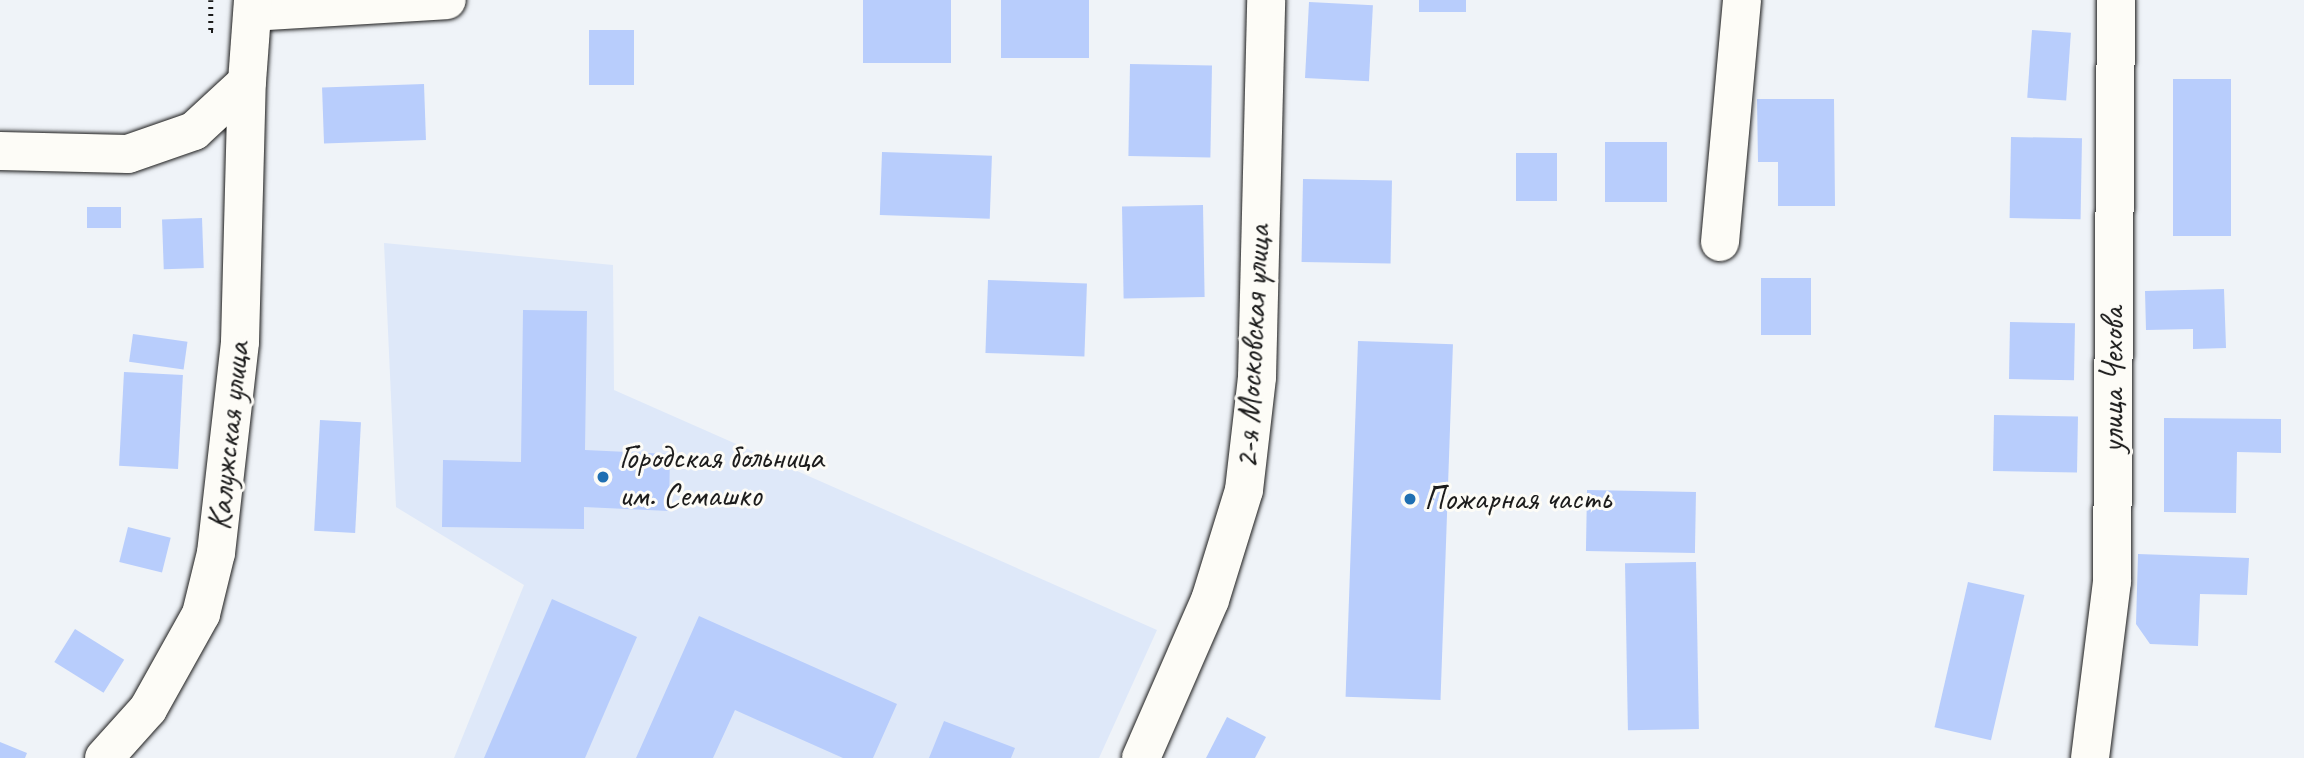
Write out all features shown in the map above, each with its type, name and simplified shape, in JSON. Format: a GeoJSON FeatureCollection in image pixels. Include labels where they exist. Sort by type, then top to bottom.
{"type":"FeatureCollection","features":[{"type":"Feature","properties":{"kind":"street"},"geometry":{"type":"LineString","coordinates":[[253,6],[447,0]]}},
{"type":"Feature","properties":{"kind":"street","name":"2-я Московская улица"},"geometry":{"type":"LineString","coordinates":[[1141,758],[1210,600],[1244,490],[1257,377],[1266,0]]}},
{"type":"Feature","properties":{"kind":"street"},"geometry":{"type":"LineString","coordinates":[[1720,242],[1742,0]]}},
{"type":"Feature","properties":{"kind":"street","name":"улица Чехова"},"geometry":{"type":"LineString","coordinates":[[2090,758],[2112,582],[2116,0]]}},
{"type":"Feature","properties":{"kind":"street","name":"Калужская улица"},"geometry":{"type":"LineString","coordinates":[[104,758],[148,709],[201,614],[216,553],[240,342],[247,82],[253,6]]}},
{"type":"Feature","properties":{"kind":"street"},"geometry":{"type":"LineString","coordinates":[[0,151],[128,154],[194,131],[247,82]]}},
{"type":"Feature","properties":{"kind":"shaded area","name":"Городская больница им. Семашко"},"geometry":{"type":"Polygon","coordinates":[[[384,243],[613,265],[614,390],[1157,630],[1099,758],[454,758],[524,585],[396,507],[384,243]]]}},
{"type":"Feature","properties":{"kind":"building"},"geometry":{"type":"Polygon","coordinates":[[[863,0],[951,0],[951,63],[863,63],[863,0]]]}},
{"type":"Feature","properties":{"kind":"building"},"geometry":{"type":"Polygon","coordinates":[[[1001,0],[1089,0],[1089,58],[1001,58],[1001,0]]]}},
{"type":"Feature","properties":{"kind":"building"},"geometry":{"type":"Polygon","coordinates":[[[1419,0],[1466,0],[1466,12],[1419,12],[1419,0]]]}},
{"type":"Feature","properties":{"kind":"building"},"geometry":{"type":"Polygon","coordinates":[[[1309,2],[1373,5],[1369,81],[1305,78],[1309,2]]]}},
{"type":"Feature","properties":{"kind":"building"},"geometry":{"type":"Polygon","coordinates":[[[589,30],[634,30],[634,85],[589,85],[589,30]]]}},
{"type":"Feature","properties":{"kind":"building"},"geometry":{"type":"Polygon","coordinates":[[[2032,30],[2071,33],[2066,101],[2027,98],[2032,30]]]}},
{"type":"Feature","properties":{"kind":"building"},"geometry":{"type":"Polygon","coordinates":[[[1130,64],[1212,65],[1210,157],[1128,156],[1130,64]]]}},
{"type":"Feature","properties":{"kind":"building"},"geometry":{"type":"Polygon","coordinates":[[[2173,79],[2231,79],[2231,236],[2173,236],[2173,79]]]}},
{"type":"Feature","properties":{"kind":"building"},"geometry":{"type":"Polygon","coordinates":[[[424,84],[426,140],[324,144],[322,88],[424,84]]]}},
{"type":"Feature","properties":{"kind":"building"},"geometry":{"type":"Polygon","coordinates":[[[1757,99],[1834,99],[1835,206],[1778,206],[1778,162],[1758,162],[1757,99]]]}},
{"type":"Feature","properties":{"kind":"building"},"geometry":{"type":"Polygon","coordinates":[[[2011,137],[2082,138],[2081,219],[2010,218],[2011,137]]]}},
{"type":"Feature","properties":{"kind":"building"},"geometry":{"type":"Polygon","coordinates":[[[1605,142],[1667,142],[1667,202],[1605,202],[1605,142]]]}},
{"type":"Feature","properties":{"kind":"building"},"geometry":{"type":"Polygon","coordinates":[[[882,152],[992,156],[990,219],[880,215],[882,152]]]}},
{"type":"Feature","properties":{"kind":"building"},"geometry":{"type":"Polygon","coordinates":[[[1516,153],[1557,153],[1557,201],[1516,201],[1516,153]]]}},
{"type":"Feature","properties":{"kind":"building"},"geometry":{"type":"Polygon","coordinates":[[[1303,179],[1392,181],[1391,264],[1302,262],[1303,179]]]}},
{"type":"Feature","properties":{"kind":"building"},"geometry":{"type":"Polygon","coordinates":[[[1203,205],[1205,297],[1124,298],[1122,206],[1203,205]]]}},
{"type":"Feature","properties":{"kind":"building"},"geometry":{"type":"Polygon","coordinates":[[[87,207],[121,207],[121,228],[87,228],[87,207]]]}},
{"type":"Feature","properties":{"kind":"building"},"geometry":{"type":"Polygon","coordinates":[[[202,218],[204,268],[164,269],[162,219],[202,218]]]}},
{"type":"Feature","properties":{"kind":"building"},"geometry":{"type":"Polygon","coordinates":[[[1761,278],[1811,278],[1811,335],[1761,335],[1761,278]]]}},
{"type":"Feature","properties":{"kind":"building"},"geometry":{"type":"Polygon","coordinates":[[[988,280],[1087,283],[1084,356],[985,353],[988,280]]]}},
{"type":"Feature","properties":{"kind":"building"},"geometry":{"type":"Polygon","coordinates":[[[2224,289],[2226,348],[2193,349],[2193,329],[2146,330],[2145,291],[2224,289]]]}},
{"type":"Feature","properties":{"kind":"building"},"geometry":{"type":"Polygon","coordinates":[[[523,310],[587,311],[585,450],[670,454],[669,511],[584,507],[584,529],[442,527],[443,460],[521,462],[523,310]]]}},
{"type":"Feature","properties":{"kind":"building"},"geometry":{"type":"Polygon","coordinates":[[[2010,322],[2075,323],[2074,380],[2009,379],[2010,322]]]}},
{"type":"Feature","properties":{"kind":"building"},"geometry":{"type":"Polygon","coordinates":[[[133,334],[187,342],[184,369],[129,362],[133,334]]]}},
{"type":"Feature","properties":{"kind":"building"},"geometry":{"type":"Polygon","coordinates":[[[1358,341],[1453,344],[1441,700],[1346,697],[1358,341]]]}},
{"type":"Feature","properties":{"kind":"building"},"geometry":{"type":"Polygon","coordinates":[[[124,372],[183,375],[178,469],[119,466],[124,372]]]}},
{"type":"Feature","properties":{"kind":"building"},"geometry":{"type":"Polygon","coordinates":[[[1994,415],[2078,416],[2077,472],[1993,471],[1994,415]]]}},
{"type":"Feature","properties":{"kind":"building"},"geometry":{"type":"Polygon","coordinates":[[[2164,418],[2281,419],[2281,453],[2237,452],[2236,513],[2164,512],[2164,418]]]}},
{"type":"Feature","properties":{"kind":"building"},"geometry":{"type":"Polygon","coordinates":[[[320,420],[361,422],[355,533],[314,531],[320,420]]]}},
{"type":"Feature","properties":{"kind":"building"},"geometry":{"type":"Polygon","coordinates":[[[1587,490],[1696,492],[1695,553],[1586,551],[1587,490]]]}},
{"type":"Feature","properties":{"kind":"building"},"geometry":{"type":"Polygon","coordinates":[[[128,527],[171,538],[162,573],[119,562],[128,527]]]}},
{"type":"Feature","properties":{"kind":"building"},"geometry":{"type":"Polygon","coordinates":[[[2138,554],[2249,558],[2247,595],[2200,594],[2198,646],[2150,644],[2136,624],[2138,554]]]}},
{"type":"Feature","properties":{"kind":"building"},"geometry":{"type":"Polygon","coordinates":[[[1696,562],[1699,729],[1628,730],[1625,563],[1696,562]]]}},
{"type":"Feature","properties":{"kind":"building"},"geometry":{"type":"Polygon","coordinates":[[[1968,582],[2025,595],[1991,740],[1934,727],[1968,582]]]}},
{"type":"Feature","properties":{"kind":"building"},"geometry":{"type":"Polygon","coordinates":[[[552,599],[637,637],[585,758],[484,758],[552,599]]]}},
{"type":"Feature","properties":{"kind":"building"},"geometry":{"type":"Polygon","coordinates":[[[699,616],[897,704],[873,758],[843,758],[735,710],[713,758],[636,758],[699,616]]]}},
{"type":"Feature","properties":{"kind":"building"},"geometry":{"type":"Polygon","coordinates":[[[75,629],[124,660],[104,693],[54,662],[75,629]]]}},
{"type":"Feature","properties":{"kind":"building"},"geometry":{"type":"Polygon","coordinates":[[[1227,717],[1266,737],[1255,758],[1206,758],[1227,717]]]}},
{"type":"Feature","properties":{"kind":"building"},"geometry":{"type":"Polygon","coordinates":[[[944,721],[1015,748],[1011,758],[929,758],[944,721]]]}},
{"type":"Feature","properties":{"kind":"building"},"geometry":{"type":"Polygon","coordinates":[[[0,742],[27,753],[25,758],[0,758],[0,742]]]}},
{"type":"Feature","properties":{"kind":"place","name":"Городская больница им. Семашко"},"geometry":{"type":"Point","coordinates":[603,477]}},
{"type":"Feature","properties":{"kind":"place","name":"Пожарная часть"},"geometry":{"type":"Point","coordinates":[1410,499]}}]}
